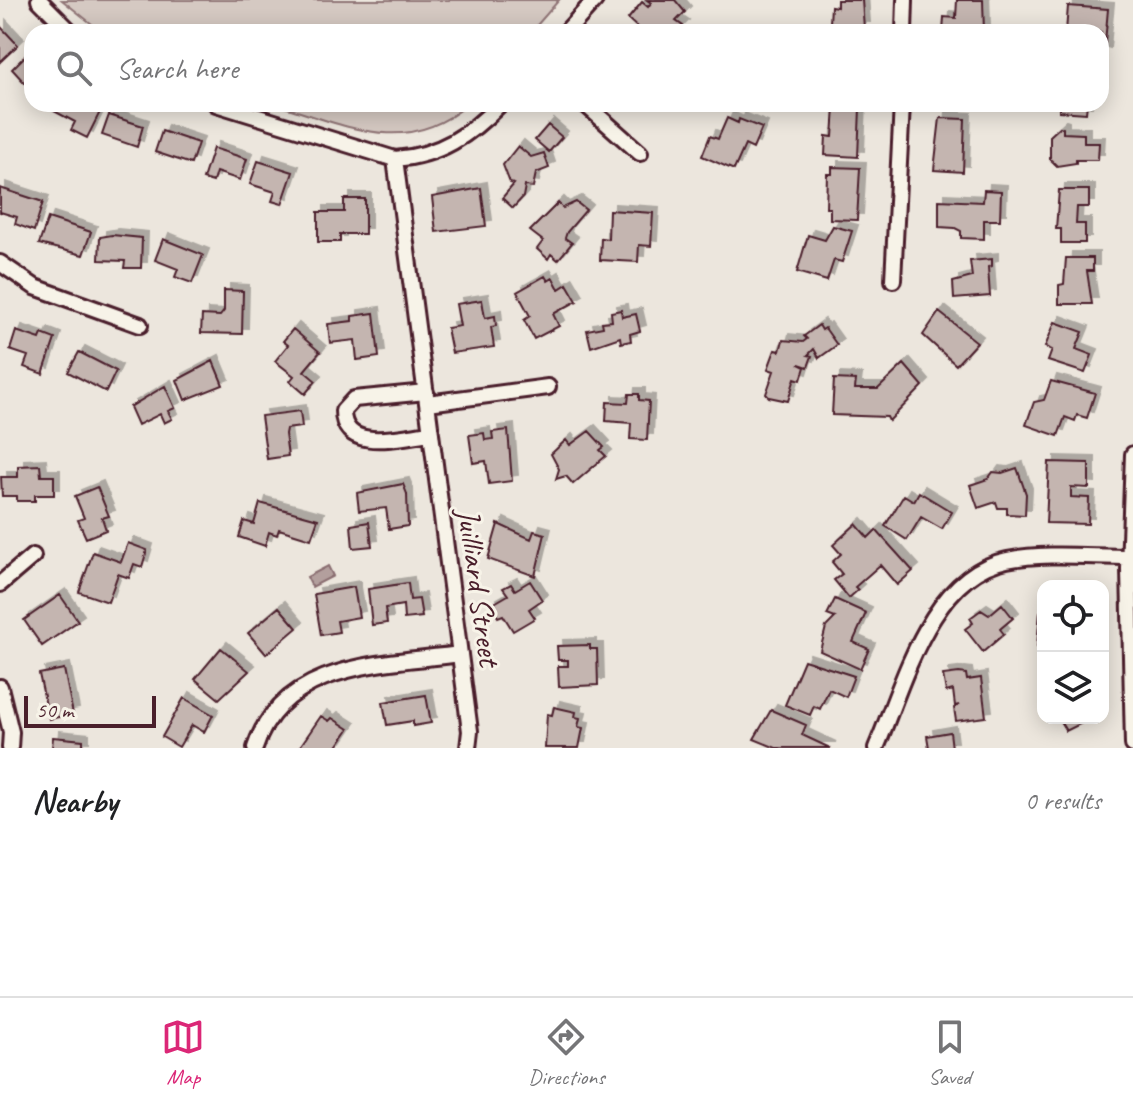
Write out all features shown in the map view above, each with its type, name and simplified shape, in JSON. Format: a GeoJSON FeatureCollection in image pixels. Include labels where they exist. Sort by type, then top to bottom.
{"type":"FeatureCollection","features":[{"type":"Feature","properties":{"kind":"street"},"geometry":{"type":"LineString","coordinates":[[39,0],[63,24]]}},
{"type":"Feature","properties":{"kind":"street"},"geometry":{"type":"LineString","coordinates":[[573,24],[595,0]]}},
{"type":"Feature","properties":{"kind":"street"},"geometry":{"type":"LineString","coordinates":[[904,24],[905,0]]}},
{"type":"Feature","properties":{"kind":"street"},"geometry":{"type":"LineString","coordinates":[[242,112],[395,159],[416,158],[451,144],[479,126],[492,112]]}},
{"type":"Feature","properties":{"kind":"street"},"geometry":{"type":"LineString","coordinates":[[594,112],[640,153]]}},
{"type":"Feature","properties":{"kind":"street"},"geometry":{"type":"LineString","coordinates":[[893,280],[902,112]]}},
{"type":"Feature","properties":{"kind":"street","name":"Juilliard Street"},"geometry":{"type":"LineString","coordinates":[[395,159],[470,731],[468,748]]}},
{"type":"Feature","properties":{"kind":"street"},"geometry":{"type":"LineString","coordinates":[[0,263],[35,287],[140,325]]}},
{"type":"Feature","properties":{"kind":"street"},"geometry":{"type":"LineString","coordinates":[[431,433],[360,439],[348,433],[343,411],[354,399],[427,398],[548,387]]}},
{"type":"Feature","properties":{"kind":"street"},"geometry":{"type":"LineString","coordinates":[[1133,454],[1129,557],[1133,745]]}},
{"type":"Feature","properties":{"kind":"street"},"geometry":{"type":"LineString","coordinates":[[0,584],[33,556]]}},
{"type":"Feature","properties":{"kind":"street"},"geometry":{"type":"LineString","coordinates":[[876,748],[937,608],[956,586],[1004,560],[1129,557]]}},
{"type":"Feature","properties":{"kind":"street"},"geometry":{"type":"LineString","coordinates":[[255,748],[260,732],[278,707],[302,687],[330,674],[460,654]]}},
{"type":"Feature","properties":{"kind":"street"},"geometry":{"type":"LineString","coordinates":[[0,687],[11,732],[10,748]]}},
{"type":"Feature","properties":{"kind":"shaded area"},"geometry":{"type":"Polygon","coordinates":[[[62,0],[559,0],[538,24],[92,24],[62,0]]]}},
{"type":"Feature","properties":{"kind":"shaded area"},"geometry":{"type":"Polygon","coordinates":[[[301,112],[456,112],[421,130],[374,132],[301,112]]]}},
{"type":"Feature","properties":{"kind":"shaded area"},"geometry":{"type":"Polygon","coordinates":[[[328,566],[333,576],[312,587],[307,577],[328,566]]]}},
{"type":"Feature","properties":{"kind":"building"},"geometry":{"type":"Polygon","coordinates":[[[647,0],[675,0],[685,12],[676,21],[680,24],[633,24],[628,19],[642,2],[648,7],[651,3],[647,0]]]}},
{"type":"Feature","properties":{"kind":"building"},"geometry":{"type":"Polygon","coordinates":[[[837,0],[862,0],[864,24],[830,23],[831,6],[837,7],[837,0]]]}},
{"type":"Feature","properties":{"kind":"building"},"geometry":{"type":"Polygon","coordinates":[[[957,0],[983,0],[984,24],[944,24],[944,17],[956,18],[957,0]]]}},
{"type":"Feature","properties":{"kind":"building"},"geometry":{"type":"Polygon","coordinates":[[[1068,6],[1108,9],[1107,24],[1067,24],[1068,6]]]}},
{"type":"Feature","properties":{"kind":"building"},"geometry":{"type":"Polygon","coordinates":[[[0,26],[18,45],[0,62],[0,26]]]}},
{"type":"Feature","properties":{"kind":"building"},"geometry":{"type":"Polygon","coordinates":[[[24,57],[24,82],[12,69],[24,57]]]}},
{"type":"Feature","properties":{"kind":"building"},"geometry":{"type":"Polygon","coordinates":[[[56,112],[100,112],[87,138],[71,130],[75,122],[56,112]]]}},
{"type":"Feature","properties":{"kind":"building"},"geometry":{"type":"Polygon","coordinates":[[[835,112],[860,112],[858,157],[825,155],[826,136],[833,137],[835,112]]]}},
{"type":"Feature","properties":{"kind":"building"},"geometry":{"type":"Polygon","coordinates":[[[109,115],[143,126],[137,147],[102,135],[109,115]]]}},
{"type":"Feature","properties":{"kind":"building"},"geometry":{"type":"Polygon","coordinates":[[[727,118],[762,128],[753,149],[745,145],[734,170],[702,156],[710,136],[718,139],[727,118]]]}},
{"type":"Feature","properties":{"kind":"building"},"geometry":{"type":"Polygon","coordinates":[[[940,118],[965,119],[963,172],[934,170],[940,118]]]}},
{"type":"Feature","properties":{"kind":"building"},"geometry":{"type":"Polygon","coordinates":[[[548,125],[562,137],[549,152],[535,140],[548,125]]]}},
{"type":"Feature","properties":{"kind":"building"},"geometry":{"type":"Polygon","coordinates":[[[1060,127],[1063,133],[1084,134],[1084,143],[1099,143],[1098,160],[1076,160],[1076,163],[1057,166],[1050,159],[1050,136],[1060,127]]]}},
{"type":"Feature","properties":{"kind":"building"},"geometry":{"type":"Polygon","coordinates":[[[162,131],[198,143],[191,164],[155,152],[162,131]]]}},
{"type":"Feature","properties":{"kind":"building"},"geometry":{"type":"Polygon","coordinates":[[[518,146],[531,157],[544,153],[549,168],[536,173],[533,187],[525,186],[523,197],[513,208],[502,198],[514,184],[510,183],[503,165],[518,146]]]}},
{"type":"Feature","properties":{"kind":"building"},"geometry":{"type":"Polygon","coordinates":[[[213,148],[247,159],[240,180],[216,172],[213,182],[203,179],[213,148]]]}},
{"type":"Feature","properties":{"kind":"building"},"geometry":{"type":"Polygon","coordinates":[[[258,161],[293,172],[282,204],[272,201],[275,192],[250,184],[258,161]]]}},
{"type":"Feature","properties":{"kind":"building"},"geometry":{"type":"Polygon","coordinates":[[[832,167],[860,168],[857,220],[830,219],[830,208],[826,208],[827,174],[832,174],[832,167]]]}},
{"type":"Feature","properties":{"kind":"building"},"geometry":{"type":"Polygon","coordinates":[[[0,188],[43,202],[34,231],[15,224],[17,217],[0,212],[0,188]]]}},
{"type":"Feature","properties":{"kind":"building"},"geometry":{"type":"Polygon","coordinates":[[[481,188],[486,226],[436,232],[432,197],[481,188]]]}},
{"type":"Feature","properties":{"kind":"building"},"geometry":{"type":"Polygon","coordinates":[[[984,190],[1001,191],[1000,220],[984,220],[984,239],[961,238],[961,231],[955,228],[939,227],[939,200],[983,202],[984,190]]]}},
{"type":"Feature","properties":{"kind":"building"},"geometry":{"type":"Polygon","coordinates":[[[1059,190],[1089,190],[1089,207],[1077,207],[1076,224],[1085,224],[1085,243],[1061,243],[1061,229],[1056,229],[1059,190]]]}},
{"type":"Feature","properties":{"kind":"building"},"geometry":{"type":"Polygon","coordinates":[[[344,199],[365,199],[365,234],[340,234],[340,242],[318,242],[318,212],[344,212],[344,199]]]}},
{"type":"Feature","properties":{"kind":"building"},"geometry":{"type":"Polygon","coordinates":[[[576,202],[586,210],[567,232],[565,238],[572,243],[558,260],[551,254],[548,259],[537,249],[543,241],[530,231],[558,203],[563,208],[576,202]]]}},
{"type":"Feature","properties":{"kind":"building"},"geometry":{"type":"Polygon","coordinates":[[[609,210],[653,213],[651,246],[639,245],[638,262],[600,260],[601,238],[608,239],[609,210]]]}},
{"type":"Feature","properties":{"kind":"building"},"geometry":{"type":"Polygon","coordinates":[[[48,218],[91,232],[83,255],[39,244],[48,218]]]}},
{"type":"Feature","properties":{"kind":"building"},"geometry":{"type":"Polygon","coordinates":[[[833,226],[852,231],[842,262],[834,260],[827,281],[797,272],[808,235],[825,240],[833,226]]]}},
{"type":"Feature","properties":{"kind":"building"},"geometry":{"type":"Polygon","coordinates":[[[100,237],[142,238],[141,268],[124,268],[125,261],[99,260],[100,237]]]}},
{"type":"Feature","properties":{"kind":"building"},"geometry":{"type":"Polygon","coordinates":[[[163,239],[203,255],[192,283],[175,277],[178,269],[155,260],[163,239]]]}},
{"type":"Feature","properties":{"kind":"building"},"geometry":{"type":"Polygon","coordinates":[[[1066,258],[1093,258],[1093,271],[1087,271],[1092,304],[1059,304],[1059,285],[1064,284],[1066,258]]]}},
{"type":"Feature","properties":{"kind":"building"},"geometry":{"type":"Polygon","coordinates":[[[992,259],[992,266],[988,267],[990,296],[954,299],[953,282],[972,277],[970,261],[992,259]]]}},
{"type":"Feature","properties":{"kind":"building"},"geometry":{"type":"Polygon","coordinates":[[[545,276],[548,281],[553,278],[559,289],[567,284],[577,301],[553,314],[559,326],[534,339],[524,320],[530,316],[517,292],[545,276]]]}},
{"type":"Feature","properties":{"kind":"building"},"geometry":{"type":"Polygon","coordinates":[[[224,290],[243,291],[242,334],[201,333],[202,315],[220,316],[224,311],[224,290]]]}},
{"type":"Feature","properties":{"kind":"building"},"geometry":{"type":"Polygon","coordinates":[[[482,300],[485,318],[495,316],[496,326],[491,327],[494,347],[452,353],[447,328],[460,326],[456,304],[482,300]]]}},
{"type":"Feature","properties":{"kind":"building"},"geometry":{"type":"Polygon","coordinates":[[[621,310],[622,317],[636,314],[640,331],[630,334],[631,341],[621,343],[620,337],[591,347],[587,330],[603,327],[602,322],[612,321],[611,312],[621,310]]]}},
{"type":"Feature","properties":{"kind":"building"},"geometry":{"type":"Polygon","coordinates":[[[939,312],[977,342],[956,365],[923,335],[939,312]]]}},
{"type":"Feature","properties":{"kind":"building"},"geometry":{"type":"Polygon","coordinates":[[[374,313],[379,357],[357,360],[355,340],[330,343],[328,324],[352,321],[352,316],[374,313]]]}},
{"type":"Feature","properties":{"kind":"building"},"geometry":{"type":"Polygon","coordinates":[[[1055,322],[1083,332],[1076,349],[1092,355],[1085,373],[1048,361],[1052,350],[1045,347],[1055,322]]]}},
{"type":"Feature","properties":{"kind":"building"},"geometry":{"type":"Polygon","coordinates":[[[819,325],[822,330],[825,328],[837,345],[819,358],[814,349],[808,355],[812,356],[808,367],[799,364],[805,367],[801,380],[795,378],[788,401],[769,397],[766,394],[774,371],[768,369],[775,350],[780,351],[783,340],[803,342],[807,339],[804,336],[819,325]]]}},
{"type":"Feature","properties":{"kind":"building"},"geometry":{"type":"Polygon","coordinates":[[[293,329],[320,352],[304,371],[316,381],[305,394],[290,381],[294,376],[275,361],[288,345],[283,341],[293,329]]]}},
{"type":"Feature","properties":{"kind":"building"},"geometry":{"type":"Polygon","coordinates":[[[16,331],[40,339],[42,334],[55,339],[43,374],[24,367],[28,356],[10,350],[16,331]]]}},
{"type":"Feature","properties":{"kind":"building"},"geometry":{"type":"Polygon","coordinates":[[[79,352],[116,371],[106,392],[68,372],[79,352]]]}},
{"type":"Feature","properties":{"kind":"building"},"geometry":{"type":"Polygon","coordinates":[[[213,361],[223,385],[185,400],[177,380],[213,361]]]}},
{"type":"Feature","properties":{"kind":"building"},"geometry":{"type":"Polygon","coordinates":[[[904,364],[923,386],[889,421],[887,417],[832,415],[834,379],[856,380],[855,389],[878,389],[904,364]]]}},
{"type":"Feature","properties":{"kind":"building"},"geometry":{"type":"Polygon","coordinates":[[[1051,381],[1095,393],[1087,418],[1077,415],[1075,421],[1065,417],[1058,436],[1026,425],[1034,402],[1044,400],[1051,381]]]}},
{"type":"Feature","properties":{"kind":"building"},"geometry":{"type":"Polygon","coordinates":[[[165,386],[175,408],[168,411],[172,419],[164,423],[160,414],[138,425],[130,407],[165,386]]]}},
{"type":"Feature","properties":{"kind":"building"},"geometry":{"type":"Polygon","coordinates":[[[629,394],[639,394],[639,400],[649,401],[647,440],[630,439],[631,423],[606,421],[607,402],[628,403],[629,394]]]}},
{"type":"Feature","properties":{"kind":"building"},"geometry":{"type":"Polygon","coordinates":[[[300,411],[302,427],[286,429],[288,456],[267,459],[261,416],[300,411]]]}},
{"type":"Feature","properties":{"kind":"building"},"geometry":{"type":"Polygon","coordinates":[[[508,430],[512,481],[489,484],[486,461],[473,463],[469,435],[484,433],[485,440],[493,439],[492,432],[508,430]]]}},
{"type":"Feature","properties":{"kind":"building"},"geometry":{"type":"Polygon","coordinates":[[[589,431],[604,447],[600,450],[606,456],[573,484],[566,476],[556,479],[559,469],[551,454],[566,440],[570,445],[589,431]]]}},
{"type":"Feature","properties":{"kind":"building"},"geometry":{"type":"Polygon","coordinates":[[[1049,462],[1089,463],[1089,488],[1071,487],[1071,497],[1089,498],[1088,524],[1046,523],[1049,462]]]}},
{"type":"Feature","properties":{"kind":"building"},"geometry":{"type":"Polygon","coordinates":[[[40,465],[41,476],[54,476],[54,495],[35,495],[35,501],[17,501],[17,496],[2,496],[1,477],[18,477],[18,466],[40,465]]]}},
{"type":"Feature","properties":{"kind":"building"},"geometry":{"type":"Polygon","coordinates":[[[1017,468],[1026,494],[1025,515],[1007,514],[1007,508],[998,508],[996,502],[978,508],[970,485],[988,479],[993,472],[1002,473],[1017,468]]]}},
{"type":"Feature","properties":{"kind":"building"},"geometry":{"type":"Polygon","coordinates":[[[403,484],[407,494],[408,526],[389,529],[386,508],[359,511],[357,493],[403,484]]]}},
{"type":"Feature","properties":{"kind":"building"},"geometry":{"type":"Polygon","coordinates":[[[97,487],[109,516],[102,518],[106,530],[86,538],[78,520],[84,518],[75,496],[97,487]]]}},
{"type":"Feature","properties":{"kind":"building"},"geometry":{"type":"Polygon","coordinates":[[[919,492],[952,512],[942,529],[921,517],[907,540],[885,526],[904,495],[914,501],[919,492]]]}},
{"type":"Feature","properties":{"kind":"building"},"geometry":{"type":"Polygon","coordinates":[[[260,503],[318,519],[311,539],[279,529],[277,535],[269,532],[265,546],[239,537],[244,521],[254,524],[260,503]]]}},
{"type":"Feature","properties":{"kind":"building"},"geometry":{"type":"Polygon","coordinates":[[[369,522],[372,546],[353,548],[351,525],[369,522]]]}},
{"type":"Feature","properties":{"kind":"building"},"geometry":{"type":"Polygon","coordinates":[[[498,524],[531,539],[534,531],[545,534],[535,576],[488,559],[498,524]]]}},
{"type":"Feature","properties":{"kind":"building"},"geometry":{"type":"Polygon","coordinates":[[[856,524],[868,538],[876,530],[913,571],[897,585],[880,565],[855,587],[858,590],[849,598],[834,580],[842,574],[832,562],[841,554],[833,545],[856,524]]]}},
{"type":"Feature","properties":{"kind":"building"},"geometry":{"type":"Polygon","coordinates":[[[128,543],[147,550],[142,567],[134,564],[129,578],[118,574],[108,602],[79,592],[93,552],[121,562],[128,543]]]}},
{"type":"Feature","properties":{"kind":"building"},"geometry":{"type":"Polygon","coordinates":[[[530,581],[542,600],[529,609],[535,618],[513,631],[503,615],[498,617],[491,605],[508,595],[503,588],[511,584],[515,590],[530,581]]]}},
{"type":"Feature","properties":{"kind":"building"},"geometry":{"type":"Polygon","coordinates":[[[408,583],[410,600],[419,599],[422,617],[404,619],[403,605],[385,608],[387,623],[372,625],[368,589],[408,583]]]}},
{"type":"Feature","properties":{"kind":"building"},"geometry":{"type":"Polygon","coordinates":[[[354,587],[359,617],[337,621],[339,632],[321,635],[314,594],[354,587]]]}},
{"type":"Feature","properties":{"kind":"building"},"geometry":{"type":"Polygon","coordinates":[[[60,595],[78,621],[42,646],[24,620],[60,595]]]}},
{"type":"Feature","properties":{"kind":"building"},"geometry":{"type":"Polygon","coordinates":[[[835,599],[866,613],[853,642],[869,649],[860,669],[820,651],[826,627],[835,618],[827,615],[835,599]]]}},
{"type":"Feature","properties":{"kind":"building"},"geometry":{"type":"Polygon","coordinates":[[[1002,604],[1013,618],[1000,629],[1004,634],[983,652],[965,629],[973,623],[970,618],[981,610],[989,615],[1002,604]]]}},
{"type":"Feature","properties":{"kind":"building"},"geometry":{"type":"Polygon","coordinates":[[[279,607],[297,628],[266,654],[248,633],[279,607]]]}},
{"type":"Feature","properties":{"kind":"building"},"geometry":{"type":"Polygon","coordinates":[[[590,645],[590,649],[597,649],[598,685],[559,687],[558,666],[568,666],[568,660],[558,660],[557,646],[590,645]]]}},
{"type":"Feature","properties":{"kind":"building"},"geometry":{"type":"Polygon","coordinates":[[[221,648],[249,671],[219,699],[195,679],[221,648]]]}},
{"type":"Feature","properties":{"kind":"building"},"geometry":{"type":"Polygon","coordinates":[[[804,660],[854,676],[846,697],[829,689],[820,709],[814,706],[810,715],[785,705],[804,660]]]}},
{"type":"Feature","properties":{"kind":"building"},"geometry":{"type":"Polygon","coordinates":[[[64,669],[73,714],[49,719],[39,674],[64,669]]]}},
{"type":"Feature","properties":{"kind":"building"},"geometry":{"type":"Polygon","coordinates":[[[966,674],[967,680],[981,678],[986,717],[956,721],[954,708],[959,705],[955,706],[953,690],[946,692],[943,675],[966,674]]]}},
{"type":"Feature","properties":{"kind":"building"},"geometry":{"type":"Polygon","coordinates":[[[426,695],[431,723],[413,726],[413,721],[387,725],[383,702],[426,695]]]}},
{"type":"Feature","properties":{"kind":"building"},"geometry":{"type":"Polygon","coordinates":[[[184,698],[213,715],[204,732],[192,725],[179,747],[162,737],[184,698]]]}},
{"type":"Feature","properties":{"kind":"building"},"geometry":{"type":"Polygon","coordinates":[[[554,707],[576,712],[575,717],[580,718],[578,727],[583,728],[579,748],[545,748],[547,714],[552,715],[554,707]]]}},
{"type":"Feature","properties":{"kind":"building"},"geometry":{"type":"Polygon","coordinates":[[[771,710],[806,725],[802,735],[830,748],[776,748],[754,739],[771,710]]]}},
{"type":"Feature","properties":{"kind":"building"},"geometry":{"type":"Polygon","coordinates":[[[321,716],[329,721],[332,718],[349,729],[336,748],[299,748],[321,716]]]}},
{"type":"Feature","properties":{"kind":"building"},"geometry":{"type":"Polygon","coordinates":[[[1062,724],[1080,724],[1066,731],[1062,724]]]}},
{"type":"Feature","properties":{"kind":"building"},"geometry":{"type":"Polygon","coordinates":[[[950,732],[952,748],[929,748],[927,736],[950,732]]]}},
{"type":"Feature","properties":{"kind":"building"},"geometry":{"type":"Polygon","coordinates":[[[53,737],[83,740],[83,748],[52,748],[53,737]]]}}]}
